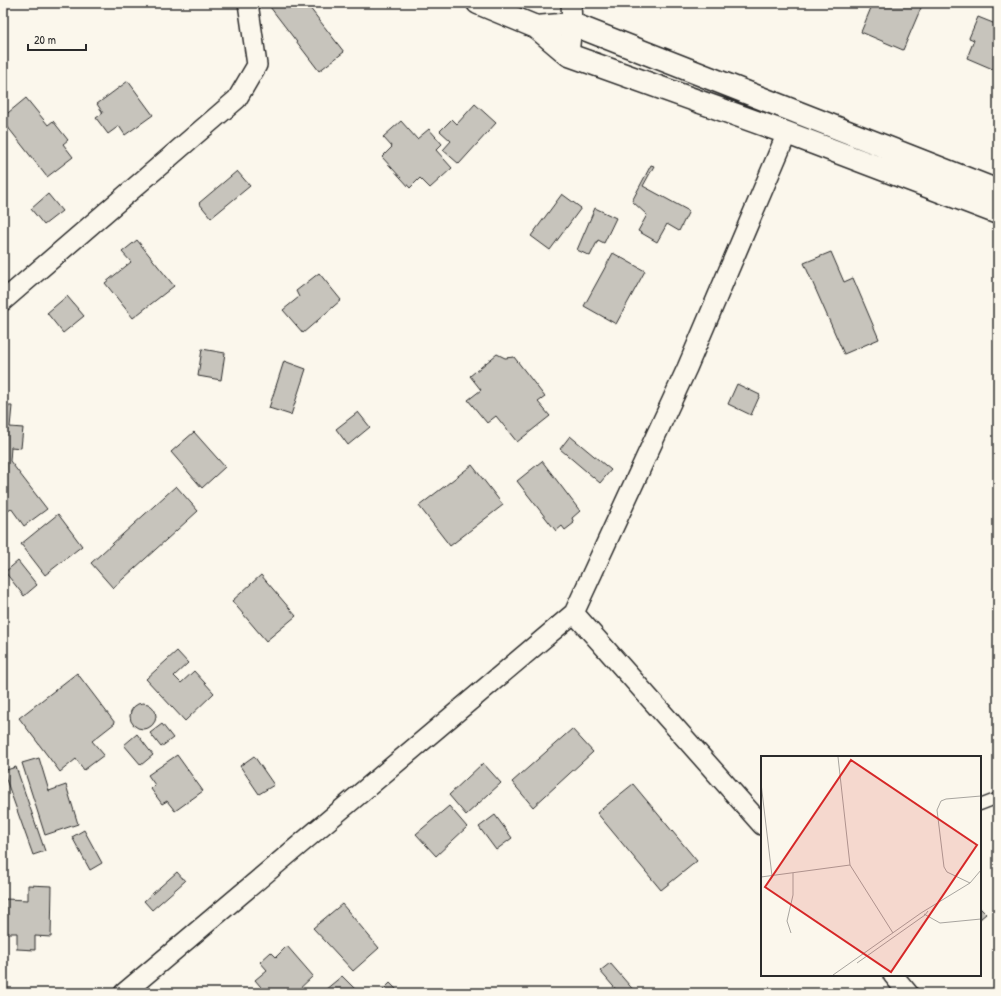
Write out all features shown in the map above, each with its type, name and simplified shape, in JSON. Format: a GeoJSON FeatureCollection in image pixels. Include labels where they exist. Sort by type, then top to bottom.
{"type":"FeatureCollection","features":[{"type":"Feature","properties":{"kind":"main road"},"geometry":{"type":"LineString","coordinates":[[478,3],[536,27],[569,55],[787,133],[998,213]]}},
{"type":"Feature","properties":{"kind":"main road"},"geometry":{"type":"LineString","coordinates":[[536,27],[571,13],[998,191]]}},
{"type":"Feature","properties":{"kind":"street"},"geometry":{"type":"LineString","coordinates":[[3,301],[237,99],[257,65],[248,3]]}},
{"type":"Feature","properties":{"kind":"street"},"geometry":{"type":"LineString","coordinates":[[569,55],[571,13]]}},
{"type":"Feature","properties":{"kind":"street"},"geometry":{"type":"LineString","coordinates":[[124,993],[574,613],[687,368],[787,133]]}},
{"type":"Feature","properties":{"kind":"street"},"geometry":{"type":"LineString","coordinates":[[574,613],[761,823]]}},
{"type":"Feature","properties":{"kind":"street"},"geometry":{"type":"LineString","coordinates":[[894,976],[908,993]]}},
{"type":"Feature","properties":{"kind":"lane"},"geometry":{"type":"LineString","coordinates":[[981,805],[998,798]]}},
{"type":"Feature","properties":{"kind":"building"},"geometry":{"type":"Polygon","coordinates":[[[267,3],[306,3],[344,52],[319,71],[267,3]]]}},
{"type":"Feature","properties":{"kind":"building"},"geometry":{"type":"Polygon","coordinates":[[[873,3],[923,3],[903,50],[861,32],[873,3]]]}},
{"type":"Feature","properties":{"kind":"building"},"geometry":{"type":"Polygon","coordinates":[[[978,17],[998,25],[998,63],[995,70],[967,58],[974,40],[969,38],[978,17]]]}},
{"type":"Feature","properties":{"kind":"building"},"geometry":{"type":"Polygon","coordinates":[[[128,81],[153,115],[125,135],[119,126],[108,134],[96,118],[103,113],[97,104],[128,81]]]}},
{"type":"Feature","properties":{"kind":"building"},"geometry":{"type":"Polygon","coordinates":[[[26,98],[48,125],[53,121],[68,140],[63,144],[73,157],[47,177],[3,121],[3,117],[26,98]]]}},
{"type":"Feature","properties":{"kind":"building"},"geometry":{"type":"Polygon","coordinates":[[[475,104],[496,123],[459,164],[443,150],[451,141],[440,131],[452,119],[457,124],[475,104]]]}},
{"type":"Feature","properties":{"kind":"building"},"geometry":{"type":"Polygon","coordinates":[[[401,121],[417,139],[429,129],[442,144],[436,150],[452,168],[430,188],[420,178],[410,188],[382,157],[392,147],[383,137],[401,121]]]}},
{"type":"Feature","properties":{"kind":"building"},"geometry":{"type":"Polygon","coordinates":[[[651,165],[654,166],[643,186],[689,211],[679,231],[667,224],[657,242],[638,231],[647,215],[632,201],[651,165]]]}},
{"type":"Feature","properties":{"kind":"building"},"geometry":{"type":"Polygon","coordinates":[[[237,171],[250,186],[211,218],[199,203],[237,171]]]}},
{"type":"Feature","properties":{"kind":"building"},"geometry":{"type":"Polygon","coordinates":[[[48,194],[62,211],[44,225],[31,209],[48,194]]]}},
{"type":"Feature","properties":{"kind":"building"},"geometry":{"type":"Polygon","coordinates":[[[562,194],[581,208],[550,250],[531,236],[562,194]]]}},
{"type":"Feature","properties":{"kind":"building"},"geometry":{"type":"Polygon","coordinates":[[[595,208],[616,218],[604,243],[598,240],[590,256],[577,250],[595,208]]]}},
{"type":"Feature","properties":{"kind":"building"},"geometry":{"type":"Polygon","coordinates":[[[137,240],[174,286],[133,318],[105,283],[131,262],[122,252],[137,240]]]}},
{"type":"Feature","properties":{"kind":"building"},"geometry":{"type":"Polygon","coordinates":[[[831,252],[844,282],[853,278],[879,339],[844,354],[804,263],[831,252]]]}},
{"type":"Feature","properties":{"kind":"building"},"geometry":{"type":"Polygon","coordinates":[[[613,253],[645,271],[616,324],[584,306],[613,253]]]}},
{"type":"Feature","properties":{"kind":"building"},"geometry":{"type":"Polygon","coordinates":[[[319,273],[341,300],[303,333],[283,310],[299,297],[296,291],[319,273]]]}},
{"type":"Feature","properties":{"kind":"building"},"geometry":{"type":"Polygon","coordinates":[[[67,296],[84,316],[63,333],[47,313],[67,296]]]}},
{"type":"Feature","properties":{"kind":"building"},"geometry":{"type":"Polygon","coordinates":[[[202,349],[225,353],[221,380],[198,376],[202,349]]]}},
{"type":"Feature","properties":{"kind":"building"},"geometry":{"type":"Polygon","coordinates":[[[497,354],[505,358],[514,357],[545,397],[538,402],[550,416],[517,442],[496,416],[487,423],[468,400],[481,390],[470,376],[497,354]]]}},
{"type":"Feature","properties":{"kind":"building"},"geometry":{"type":"Polygon","coordinates":[[[284,361],[306,369],[291,415],[269,408],[284,361]]]}},
{"type":"Feature","properties":{"kind":"building"},"geometry":{"type":"Polygon","coordinates":[[[737,384],[760,395],[751,415],[728,404],[737,384]]]}},
{"type":"Feature","properties":{"kind":"building"},"geometry":{"type":"Polygon","coordinates":[[[3,406],[12,406],[10,427],[23,428],[21,448],[11,447],[10,461],[47,509],[24,526],[11,508],[3,514],[3,406]]]}},
{"type":"Feature","properties":{"kind":"building"},"geometry":{"type":"Polygon","coordinates":[[[358,412],[370,427],[348,445],[336,429],[358,412]]]}},
{"type":"Feature","properties":{"kind":"building"},"geometry":{"type":"Polygon","coordinates":[[[194,432],[225,467],[202,488],[171,452],[194,432]]]}},
{"type":"Feature","properties":{"kind":"building"},"geometry":{"type":"Polygon","coordinates":[[[570,436],[611,470],[600,483],[560,449],[570,436]]]}},
{"type":"Feature","properties":{"kind":"building"},"geometry":{"type":"Polygon","coordinates":[[[542,461],[580,511],[572,518],[574,523],[565,530],[562,526],[556,531],[517,481],[542,461]]]}},
{"type":"Feature","properties":{"kind":"building"},"geometry":{"type":"Polygon","coordinates":[[[472,465],[503,505],[450,546],[419,506],[472,465]]]}},
{"type":"Feature","properties":{"kind":"building"},"geometry":{"type":"Polygon","coordinates":[[[176,486],[198,511],[113,588],[91,563],[176,486]]]}},
{"type":"Feature","properties":{"kind":"building"},"geometry":{"type":"Polygon","coordinates":[[[58,514],[82,546],[45,575],[21,544],[58,514]]]}},
{"type":"Feature","properties":{"kind":"building"},"geometry":{"type":"Polygon","coordinates":[[[18,561],[37,585],[24,596],[5,572],[18,561]]]}},
{"type":"Feature","properties":{"kind":"building"},"geometry":{"type":"Polygon","coordinates":[[[261,575],[296,616],[266,641],[232,601],[261,575]]]}},
{"type":"Feature","properties":{"kind":"building"},"geometry":{"type":"Polygon","coordinates":[[[177,651],[188,663],[174,676],[181,683],[194,671],[214,693],[185,721],[146,679],[177,651]]]}},
{"type":"Feature","properties":{"kind":"building"},"geometry":{"type":"Polygon","coordinates":[[[77,673],[115,723],[92,741],[104,755],[84,770],[76,759],[60,772],[19,718],[77,673]]]}},
{"type":"Feature","properties":{"kind":"building"},"geometry":{"type":"Polygon","coordinates":[[[143,703],[152,707],[156,716],[152,725],[143,729],[134,725],[130,716],[134,707],[143,703]]]}},
{"type":"Feature","properties":{"kind":"building"},"geometry":{"type":"Polygon","coordinates":[[[162,724],[173,738],[161,747],[150,733],[162,724]]]}},
{"type":"Feature","properties":{"kind":"building"},"geometry":{"type":"Polygon","coordinates":[[[572,729],[593,752],[533,807],[512,782],[572,729]]]}},
{"type":"Feature","properties":{"kind":"building"},"geometry":{"type":"Polygon","coordinates":[[[137,734],[153,755],[141,765],[124,745],[137,734]]]}},
{"type":"Feature","properties":{"kind":"building"},"geometry":{"type":"Polygon","coordinates":[[[177,755],[203,791],[175,811],[167,801],[162,804],[151,789],[155,785],[148,775],[177,755]]]}},
{"type":"Feature","properties":{"kind":"building"},"geometry":{"type":"Polygon","coordinates":[[[254,756],[274,785],[259,794],[240,766],[254,756]]]}},
{"type":"Feature","properties":{"kind":"building"},"geometry":{"type":"Polygon","coordinates":[[[39,758],[49,791],[66,785],[78,824],[45,835],[22,763],[39,758]]]}},
{"type":"Feature","properties":{"kind":"building"},"geometry":{"type":"Polygon","coordinates":[[[483,763],[501,783],[466,815],[449,795],[483,763]]]}},
{"type":"Feature","properties":{"kind":"building"},"geometry":{"type":"Polygon","coordinates":[[[16,767],[45,851],[33,855],[3,771],[16,767]]]}},
{"type":"Feature","properties":{"kind":"building"},"geometry":{"type":"Polygon","coordinates":[[[633,784],[697,861],[661,890],[597,813],[633,784]]]}},
{"type":"Feature","properties":{"kind":"building"},"geometry":{"type":"Polygon","coordinates":[[[449,806],[467,827],[436,856],[416,834],[449,806]]]}},
{"type":"Feature","properties":{"kind":"building"},"geometry":{"type":"Polygon","coordinates":[[[495,815],[512,838],[496,850],[479,827],[495,815]]]}},
{"type":"Feature","properties":{"kind":"building"},"geometry":{"type":"Polygon","coordinates":[[[84,830],[102,863],[90,870],[72,837],[84,830]]]}},
{"type":"Feature","properties":{"kind":"building"},"geometry":{"type":"Polygon","coordinates":[[[177,872],[185,881],[152,910],[144,901],[177,872]]]}},
{"type":"Feature","properties":{"kind":"building"},"geometry":{"type":"Polygon","coordinates":[[[28,885],[52,886],[51,937],[35,936],[35,950],[17,949],[17,933],[4,933],[5,899],[28,900],[28,885]]]}},
{"type":"Feature","properties":{"kind":"building"},"geometry":{"type":"Polygon","coordinates":[[[342,904],[379,948],[353,971],[313,928],[342,904]]]}},
{"type":"Feature","properties":{"kind":"building"},"geometry":{"type":"Polygon","coordinates":[[[981,909],[986,914],[981,918],[981,909]]]}},
{"type":"Feature","properties":{"kind":"building"},"geometry":{"type":"Polygon","coordinates":[[[287,946],[313,976],[295,993],[266,993],[255,980],[267,970],[260,962],[271,952],[276,957],[287,946]]]}},
{"type":"Feature","properties":{"kind":"building"},"geometry":{"type":"Polygon","coordinates":[[[610,963],[636,993],[619,993],[600,971],[610,963]]]}},
{"type":"Feature","properties":{"kind":"building"},"geometry":{"type":"Polygon","coordinates":[[[342,976],[358,992],[328,993],[325,990],[342,976]]]}},
{"type":"Feature","properties":{"kind":"building"},"geometry":{"type":"Polygon","coordinates":[[[390,983],[400,993],[380,993],[390,983]]]}}]}
